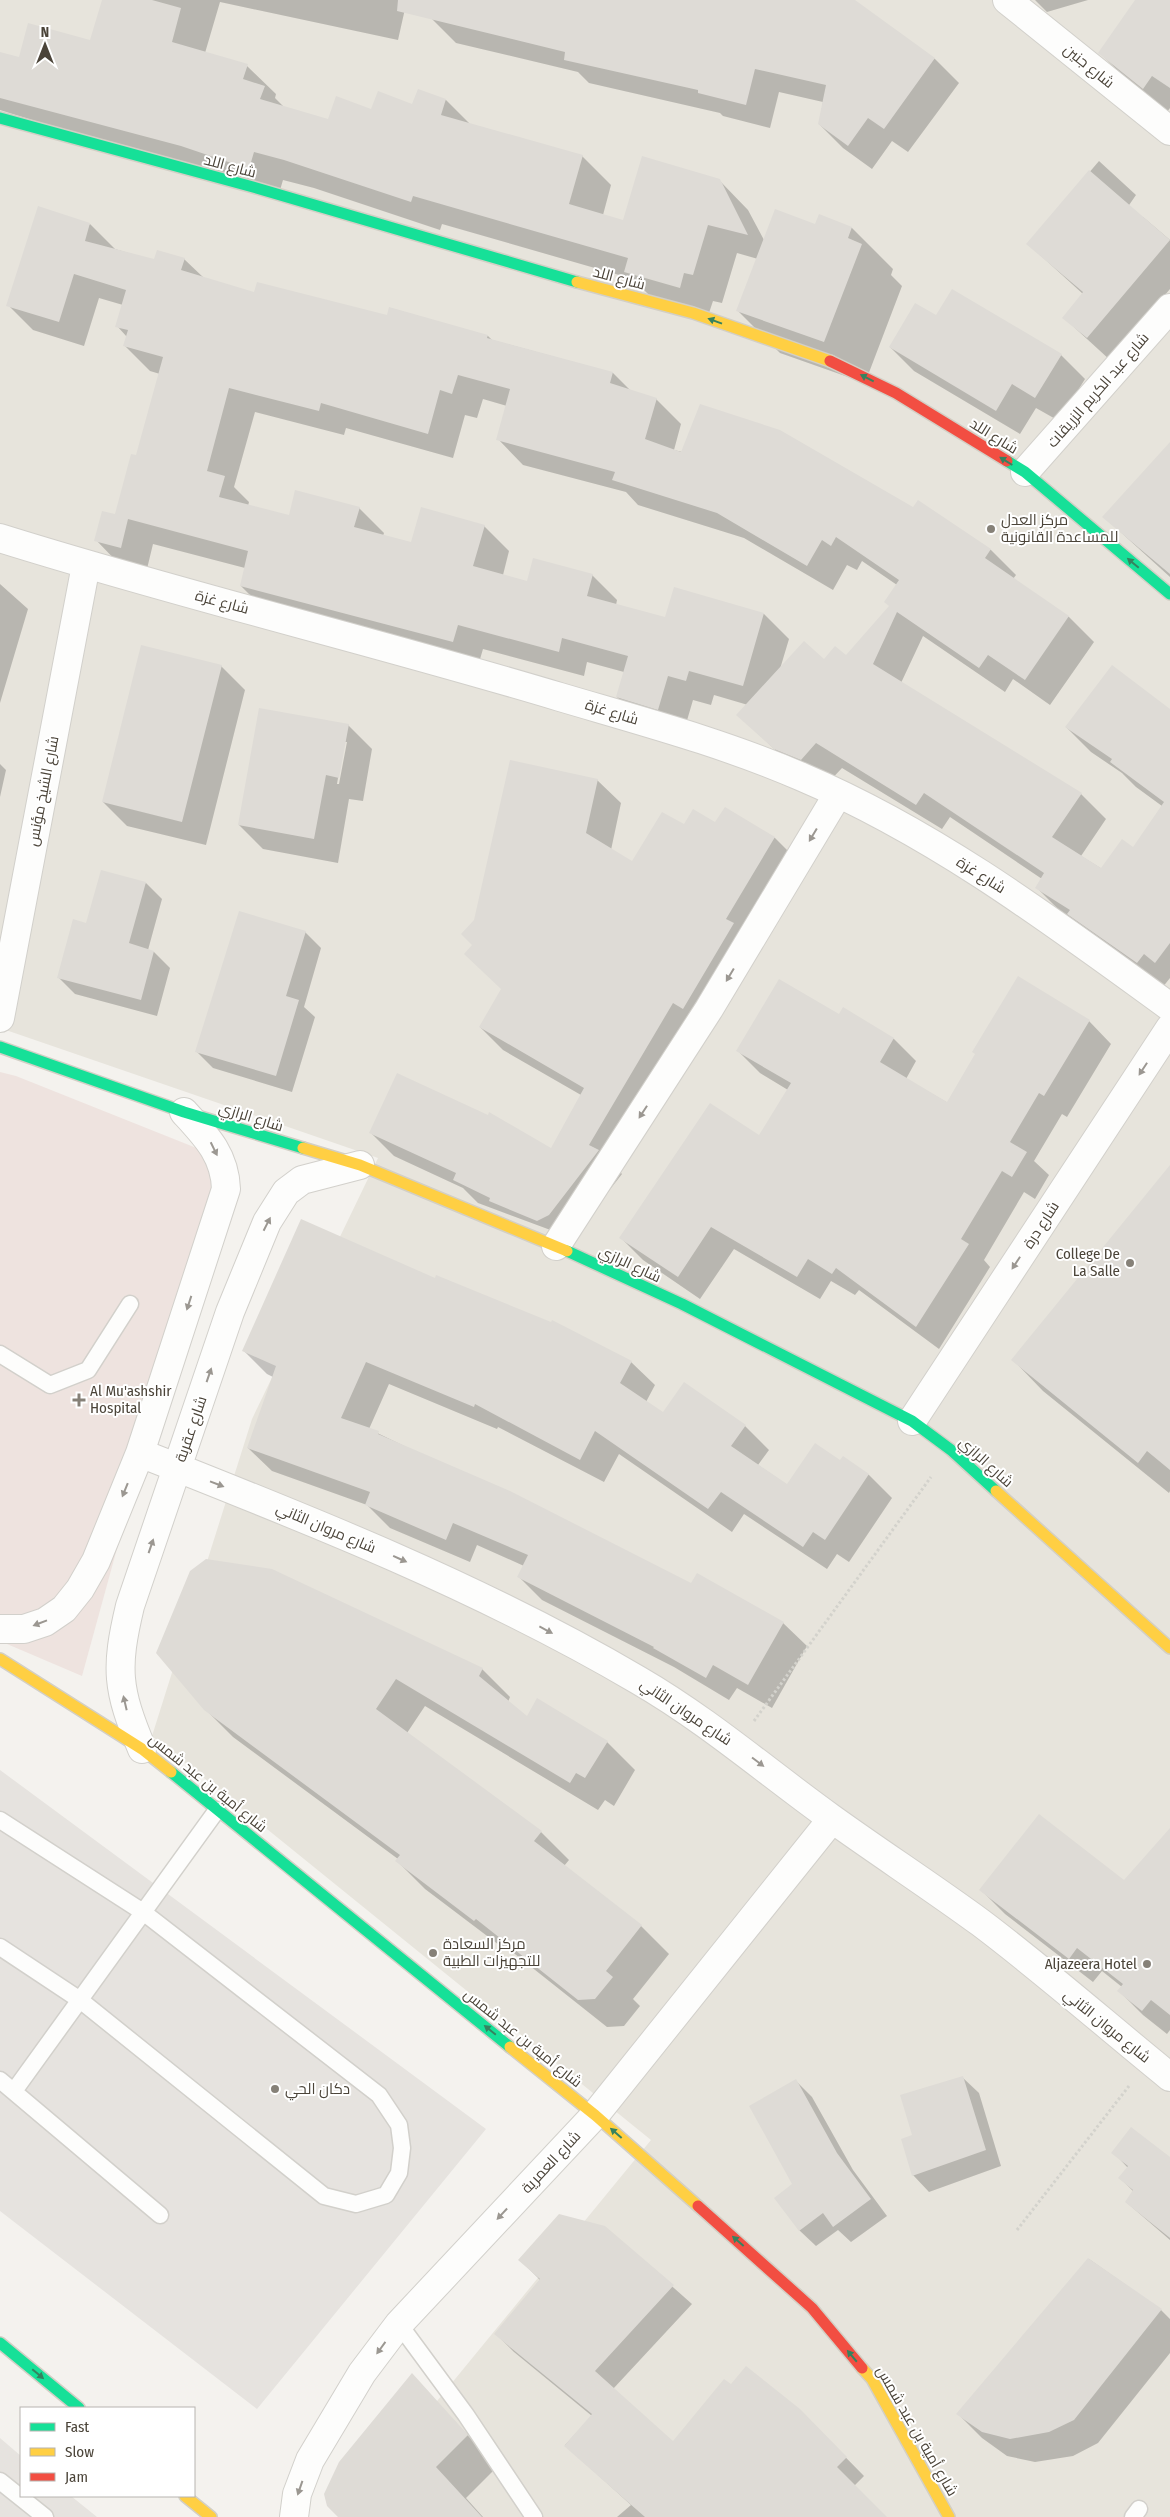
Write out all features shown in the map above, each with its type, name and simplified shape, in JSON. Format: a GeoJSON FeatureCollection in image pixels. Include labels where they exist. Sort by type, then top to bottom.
{"type":"FeatureCollection","features":[{"type":"Feature","properties":{"kind":"street","name":"شارع جنين"},"geometry":{"type":"LineString","coordinates":[[1007,0],[1170,132]]}},
{"type":"Feature","properties":{"kind":"street","name":"شارع اللد"},"geometry":{"type":"LineString","coordinates":[[0,118],[253,187],[586,285],[693,313],[842,365],[896,393],[1025,472],[1170,594]]}},
{"type":"Feature","properties":{"kind":"street","name":"شارع عبد الكريم الزريقات"},"geometry":{"type":"LineString","coordinates":[[1025,472],[1170,308]]}},
{"type":"Feature","properties":{"kind":"street","name":"شارع غزة"},"geometry":{"type":"LineString","coordinates":[[0,538],[86,565],[499,679],[632,718],[753,757],[838,794],[930,843],[1036,909],[1170,1007]]}},
{"type":"Feature","properties":{"kind":"street","name":"شارع الشيخ مؤنس"},"geometry":{"type":"LineString","coordinates":[[0,1018],[86,565]]}},
{"type":"Feature","properties":{"kind":"street"},"geometry":{"type":"LineString","coordinates":[[556,1246],[709,1010],[838,794]]}},
{"type":"Feature","properties":{"kind":"street","name":"شارع درة"},"geometry":{"type":"LineString","coordinates":[[912,1421],[1170,1028]]}},
{"type":"Feature","properties":{"kind":"street","name":"شارع الرازي"},"geometry":{"type":"LineString","coordinates":[[0,1047],[184,1112],[360,1165],[556,1246],[682,1304],[912,1421],[951,1450],[1170,1648]]}},
{"type":"Feature","properties":{"kind":"street"},"geometry":{"type":"LineString","coordinates":[[0,1628],[24,1628],[45,1622],[64,1609],[96,1561],[140,1453],[226,1189],[225,1171],[210,1141],[184,1112]]}},
{"type":"Feature","properties":{"kind":"street","name":"شارع عقربة"},"geometry":{"type":"LineString","coordinates":[[142,1749],[125,1708],[120,1659],[130,1606],[230,1312],[267,1222],[286,1192],[302,1180],[360,1165]]}},
{"type":"Feature","properties":{"kind":"street","name":"شارع مروان الثاني"},"geometry":{"type":"LineString","coordinates":[[140,1453],[316,1523],[469,1590],[642,1682],[736,1746],[832,1819],[900,1864],[984,1926],[1170,2077]]}},
{"type":"Feature","properties":{"kind":"street","name":"شارع أمية بن عبد شمس"},"geometry":{"type":"LineString","coordinates":[[0,1659],[142,1749],[596,2115],[812,2308],[872,2379],[949,2517]]}},
{"type":"Feature","properties":{"kind":"street","name":"شارع العمرية"},"geometry":{"type":"LineString","coordinates":[[294,2517],[298,2494],[310,2460],[362,2373],[398,2324],[596,2115],[832,1819]]}},
{"type":"Feature","properties":{"kind":"street"},"geometry":{"type":"LineString","coordinates":[[0,2343],[78,2407]]}},
{"type":"Feature","properties":{"kind":"street"},"geometry":{"type":"LineString","coordinates":[[186,2497],[211,2517]]}},
{"type":"Feature","properties":{"kind":"lane"},"geometry":{"type":"LineString","coordinates":[[0,1354],[50,1386],[88,1370],[130,1304]]}},
{"type":"Feature","properties":{"kind":"lane"},"geometry":{"type":"LineString","coordinates":[[14,2091],[218,1810]]}},
{"type":"Feature","properties":{"kind":"lane"},"geometry":{"type":"LineString","coordinates":[[0,1820],[143,1912],[378,2095],[399,2125],[402,2148],[399,2173],[386,2195],[356,2204],[324,2196],[80,2000],[0,1947]]}},
{"type":"Feature","properties":{"kind":"lane"},"geometry":{"type":"LineString","coordinates":[[0,2080],[160,2215]]}},
{"type":"Feature","properties":{"kind":"lane"},"geometry":{"type":"LineString","coordinates":[[398,2324],[466,2415],[534,2517]]}},
{"type":"Feature","properties":{"kind":"lane"},"geometry":{"type":"LineString","coordinates":[[0,2481],[45,2517]]}},
{"type":"Feature","properties":{"kind":"path"},"geometry":{"type":"LineString","coordinates":[[736,1746],[951,1450]]}},
{"type":"Feature","properties":{"kind":"path"},"geometry":{"type":"LineString","coordinates":[[1017,2230],[1149,2060]]}},
{"type":"Feature","properties":{"kind":"shaded area"},"geometry":{"type":"Polygon","coordinates":[[[0,0],[1170,0],[1170,2517],[342,2517],[651,2140],[152,1736],[252,1419],[378,1158],[0,1028],[0,0]]]}},
{"type":"Feature","properties":{"kind":"shaded area","name":"Al Mu'ashshir Hospital"},"geometry":{"type":"Polygon","coordinates":[[[0,1072],[16,1076],[224,1159],[82,1676],[0,1641],[0,1072]]]}},
{"type":"Feature","properties":{"kind":"shaded area"},"geometry":{"type":"Polygon","coordinates":[[[0,1770],[486,2129],[257,2409],[0,2211],[0,1770]]]}},
{"type":"Feature","properties":{"kind":"shaded area"},"geometry":{"type":"Polygon","coordinates":[[[0,2438],[20,2455],[20,2497],[72,2497],[97,2517],[0,2517],[0,2438]]]}},
{"type":"Feature","properties":{"kind":"building"},"geometry":{"type":"Polygon","coordinates":[[[102,0],[152,0],[181,8],[172,42],[248,64],[243,79],[265,86],[260,99],[328,119],[336,96],[371,109],[378,91],[412,104],[418,89],[446,99],[441,115],[583,155],[569,204],[623,220],[642,156],[720,179],[748,235],[708,225],[693,275],[684,273],[680,288],[624,272],[628,258],[413,196],[411,202],[254,152],[249,169],[181,146],[0,98],[0,52],[19,57],[28,23],[90,40],[102,0]]]}},
{"type":"Feature","properties":{"kind":"building"},"geometry":{"type":"Polygon","coordinates":[[[398,0],[855,0],[935,58],[884,129],[868,118],[848,146],[818,124],[826,85],[755,69],[746,105],[698,93],[698,90],[564,60],[565,52],[397,11],[398,0]]]}},
{"type":"Feature","properties":{"kind":"building"},"geometry":{"type":"Polygon","coordinates":[[[1135,0],[1170,0],[1170,88],[1152,76],[1143,89],[1098,53],[1135,0]]]}},
{"type":"Feature","properties":{"kind":"building"},"geometry":{"type":"Polygon","coordinates":[[[1089,170],[1170,240],[1087,338],[1062,318],[1083,292],[1026,244],[1089,170]]]}},
{"type":"Feature","properties":{"kind":"building"},"geometry":{"type":"Polygon","coordinates":[[[38,206],[90,223],[85,241],[154,259],[157,250],[185,258],[181,270],[254,292],[257,282],[387,315],[389,307],[488,335],[487,338],[613,372],[610,383],[657,398],[645,439],[681,452],[700,404],[780,430],[913,507],[918,500],[991,549],[985,558],[1069,616],[1025,680],[988,655],[979,668],[897,612],[873,664],[1082,793],[1052,837],[1101,868],[1122,839],[1133,847],[1164,802],[1110,762],[1112,759],[1065,727],[1112,665],[1170,709],[1170,943],[1155,963],[1144,954],[1137,963],[1067,914],[1070,910],[1035,888],[1044,873],[924,793],[916,805],[816,743],[801,760],[774,749],[736,715],[804,641],[824,659],[835,646],[846,655],[889,606],[884,602],[899,580],[836,537],[831,546],[822,540],[807,566],[717,513],[612,480],[615,472],[496,440],[510,389],[458,375],[452,394],[440,390],[428,434],[321,403],[319,411],[229,388],[207,471],[225,476],[219,497],[289,515],[295,490],[360,507],[354,527],[411,542],[421,507],[485,525],[473,566],[527,581],[533,558],[593,574],[587,596],[665,617],[674,587],[764,613],[743,686],[689,671],[686,681],[668,676],[658,710],[616,697],[628,656],[562,638],[559,652],[458,625],[453,642],[240,586],[248,551],[128,519],[121,548],[94,541],[102,511],[115,514],[131,454],[136,455],[163,357],[123,346],[128,330],[115,327],[126,290],[74,274],[59,322],[6,306],[38,206]]]}},
{"type":"Feature","properties":{"kind":"building"},"geometry":{"type":"Polygon","coordinates":[[[775,209],[815,224],[819,214],[852,227],[848,238],[862,244],[824,342],[736,311],[775,209]]]}},
{"type":"Feature","properties":{"kind":"building"},"geometry":{"type":"Polygon","coordinates":[[[952,289],[1062,354],[1035,398],[1012,384],[996,411],[889,347],[915,303],[936,315],[952,289]]]}},
{"type":"Feature","properties":{"kind":"building"},"geometry":{"type":"Polygon","coordinates":[[[1170,442],[1170,574],[1102,517],[1170,442]]]}},
{"type":"Feature","properties":{"kind":"building"},"geometry":{"type":"Polygon","coordinates":[[[141,645],[222,665],[182,822],[102,802],[141,645]]]}},
{"type":"Feature","properties":{"kind":"building"},"geometry":{"type":"Polygon","coordinates":[[[259,708],[349,724],[339,778],[326,775],[314,839],[238,825],[259,708]]]}},
{"type":"Feature","properties":{"kind":"building"},"geometry":{"type":"Polygon","coordinates":[[[510,760],[598,779],[586,833],[632,861],[662,812],[684,824],[693,809],[715,822],[725,807],[775,837],[726,919],[734,923],[683,1009],[673,1003],[589,1145],[599,1150],[549,1215],[537,1221],[489,1201],[490,1198],[453,1180],[456,1173],[369,1133],[397,1073],[488,1115],[489,1112],[551,1148],[584,1088],[479,1027],[501,989],[464,954],[472,945],[461,934],[474,920],[510,760]]]}},
{"type":"Feature","properties":{"kind":"building"},"geometry":{"type":"Polygon","coordinates":[[[101,870],[146,882],[129,943],[154,951],[141,1000],[57,978],[73,919],[86,923],[101,870]]]}},
{"type":"Feature","properties":{"kind":"building"},"geometry":{"type":"Polygon","coordinates":[[[239,911],[306,931],[286,996],[299,1000],[276,1076],[195,1052],[239,911]]]}},
{"type":"Feature","properties":{"kind":"building"},"geometry":{"type":"Polygon","coordinates":[[[1018,976],[1090,1020],[1044,1096],[1039,1093],[1010,1142],[1027,1152],[1012,1177],[1002,1171],[961,1239],[969,1244],[916,1327],[836,1268],[832,1274],[808,1259],[797,1277],[711,1227],[678,1277],[619,1238],[710,1103],[759,1135],[791,1083],[736,1051],[779,979],[839,1014],[843,1007],[894,1038],[880,1062],[947,1102],[975,1054],[972,1052],[1018,976]]]}},
{"type":"Feature","properties":{"kind":"building","name":"College De La Salle"},"geometry":{"type":"Polygon","coordinates":[[[1170,1165],[1170,1470],[1147,1451],[1138,1463],[1011,1360],[1170,1165]]]}},
{"type":"Feature","properties":{"kind":"building"},"geometry":{"type":"Polygon","coordinates":[[[301,1219],[435,1278],[436,1275],[551,1322],[552,1320],[632,1361],[620,1383],[663,1412],[684,1382],[746,1425],[731,1446],[787,1484],[815,1443],[840,1460],[843,1456],[869,1474],[825,1540],[813,1532],[803,1547],[721,1492],[708,1509],[595,1431],[580,1460],[475,1404],[474,1407],[366,1362],[341,1418],[379,1431],[378,1434],[510,1491],[691,1583],[697,1573],[784,1622],[748,1685],[713,1665],[706,1678],[654,1647],[517,1577],[528,1555],[453,1523],[446,1540],[365,1505],[370,1492],[247,1448],[276,1366],[242,1351],[301,1219]]]}},
{"type":"Feature","properties":{"kind":"building"},"geometry":{"type":"Polygon","coordinates":[[[206,1559],[272,1569],[483,1668],[479,1676],[527,1716],[537,1698],[608,1741],[585,1778],[576,1773],[570,1783],[396,1679],[376,1709],[542,1831],[534,1841],[642,1925],[606,1971],[613,1977],[595,1999],[578,2000],[476,1919],[474,1921],[395,1861],[400,1855],[204,1710],[156,1653],[190,1571],[206,1559]]]}},
{"type":"Feature","properties":{"kind":"building"},"geometry":{"type":"Polygon","coordinates":[[[1039,1814],[1124,1880],[1170,1828],[1170,2015],[1151,2000],[1142,2011],[1117,1991],[1123,1984],[1077,1948],[1069,1959],[979,1890],[1039,1814]]]}},
{"type":"Feature","properties":{"kind":"building"},"geometry":{"type":"Polygon","coordinates":[[[963,2076],[986,2150],[912,2176],[901,2139],[912,2135],[900,2095],[963,2076]]]}},
{"type":"Feature","properties":{"kind":"building"},"geometry":{"type":"Polygon","coordinates":[[[796,2079],[837,2153],[871,2199],[833,2227],[823,2213],[799,2231],[774,2198],[792,2184],[749,2106],[796,2079]]]}},
{"type":"Feature","properties":{"kind":"building"},"geometry":{"type":"Polygon","coordinates":[[[1131,2127],[1170,2157],[1170,2238],[1125,2202],[1133,2190],[1118,2178],[1128,2166],[1111,2153],[1131,2127]]]}},
{"type":"Feature","properties":{"kind":"building"},"geometry":{"type":"Polygon","coordinates":[[[559,2214],[605,2226],[674,2285],[595,2371],[673,2441],[724,2379],[731,2384],[746,2366],[800,2409],[847,2457],[837,2467],[887,2517],[645,2517],[564,2446],[592,2414],[494,2334],[540,2279],[518,2260],[559,2214]]]}},
{"type":"Feature","properties":{"kind":"building"},"geometry":{"type":"Polygon","coordinates":[[[1088,2258],[1162,2309],[1074,2420],[1049,2432],[1010,2439],[982,2432],[956,2414],[1088,2258]]]}},
{"type":"Feature","properties":{"kind":"building"},"geometry":{"type":"Polygon","coordinates":[[[412,2373],[468,2435],[436,2467],[482,2517],[338,2517],[327,2506],[324,2494],[339,2462],[412,2373]]]}},
{"type":"Feature","properties":{"kind":"traffic: fast"},"geometry":{"type":"LineString","coordinates":[[0,118],[253,187],[577,282]]}},
{"type":"Feature","properties":{"kind":"traffic: fast"},"geometry":{"type":"LineString","coordinates":[[1007,461],[1025,472],[1170,594]]}},
{"type":"Feature","properties":{"kind":"traffic: fast"},"geometry":{"type":"LineString","coordinates":[[0,1047],[184,1112],[303,1148]]}},
{"type":"Feature","properties":{"kind":"traffic: fast"},"geometry":{"type":"LineString","coordinates":[[567,1251],[682,1304],[912,1421],[951,1450],[996,1491]]}},
{"type":"Feature","properties":{"kind":"traffic: fast"},"geometry":{"type":"LineString","coordinates":[[171,1772],[510,2047]]}},
{"type":"Feature","properties":{"kind":"traffic: fast"},"geometry":{"type":"LineString","coordinates":[[0,2343],[78,2407]]}},
{"type":"Feature","properties":{"kind":"traffic: slow"},"geometry":{"type":"LineString","coordinates":[[577,282],[693,313],[830,361]]}},
{"type":"Feature","properties":{"kind":"traffic: slow"},"geometry":{"type":"LineString","coordinates":[[303,1148],[360,1165],[567,1251]]}},
{"type":"Feature","properties":{"kind":"traffic: slow"},"geometry":{"type":"LineString","coordinates":[[996,1491],[1170,1648]]}},
{"type":"Feature","properties":{"kind":"traffic: slow"},"geometry":{"type":"LineString","coordinates":[[0,1659],[142,1749],[171,1772]]}},
{"type":"Feature","properties":{"kind":"traffic: slow"},"geometry":{"type":"LineString","coordinates":[[510,2047],[595,2115],[698,2206]]}},
{"type":"Feature","properties":{"kind":"traffic: slow"},"geometry":{"type":"LineString","coordinates":[[862,2368],[872,2379],[949,2517]]}},
{"type":"Feature","properties":{"kind":"traffic: slow"},"geometry":{"type":"LineString","coordinates":[[186,2497],[211,2517]]}},
{"type":"Feature","properties":{"kind":"traffic: jam"},"geometry":{"type":"LineString","coordinates":[[830,361],[896,393],[1007,461]]}},
{"type":"Feature","properties":{"kind":"traffic: jam"},"geometry":{"type":"LineString","coordinates":[[698,2206],[812,2308],[862,2368]]}},
{"type":"Feature","properties":{"kind":"place","name":"مركز العدل للمساعدة القانونية"},"geometry":{"type":"Point","coordinates":[991,529]}},
{"type":"Feature","properties":{"kind":"place","name":"College De La Salle"},"geometry":{"type":"Point","coordinates":[1130,1263]}},
{"type":"Feature","properties":{"kind":"place","name":"Al Mu'ashshir Hospital"},"geometry":{"type":"Point","coordinates":[79,1400]}},
{"type":"Feature","properties":{"kind":"place","name":"مركز السعادة للتجهيزات الطبية"},"geometry":{"type":"Point","coordinates":[433,1953]}},
{"type":"Feature","properties":{"kind":"place","name":"Aljazeera Hotel"},"geometry":{"type":"Point","coordinates":[1147,1964]}},
{"type":"Feature","properties":{"kind":"place","name":"دكان الحي"},"geometry":{"type":"Point","coordinates":[275,2089]}}]}
